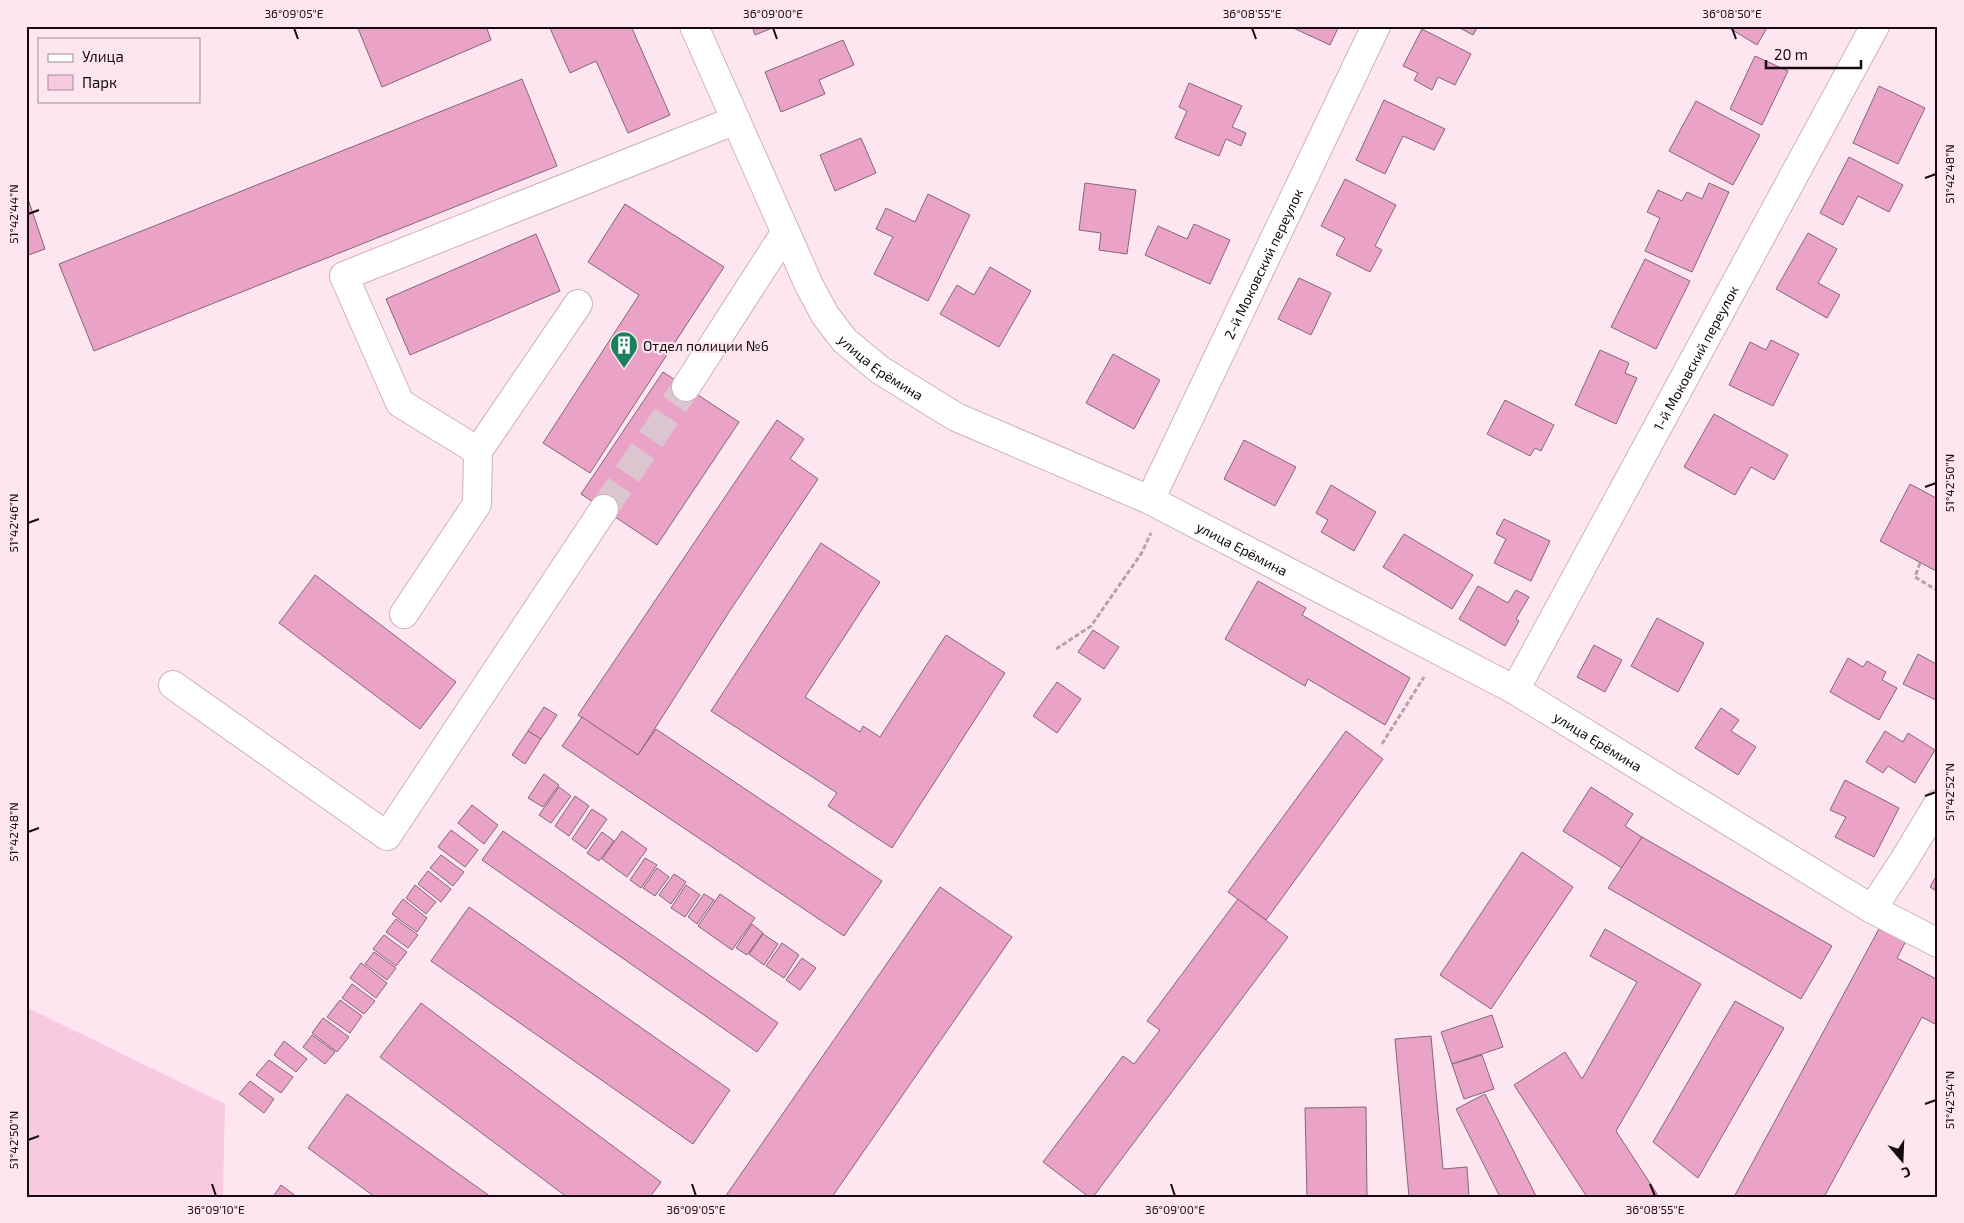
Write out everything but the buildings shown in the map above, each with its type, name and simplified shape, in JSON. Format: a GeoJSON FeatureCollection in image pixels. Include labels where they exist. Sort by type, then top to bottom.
{"type":"FeatureCollection","features":[{"type":"Feature","properties":{"kind":"street","name":"улица Ерёмина"},"geometry":{"type":"LineString","coordinates":[[694,26],[809,285],[825,315],[844,341],[880,370],[956,417],[1150,500],[1515,690],[1872,909],[1938,943]]}},
{"type":"Feature","properties":{"kind":"street","name":"2-й Моковский переулок"},"geometry":{"type":"LineString","coordinates":[[1150,500],[1376,26]]}},
{"type":"Feature","properties":{"kind":"street","name":"1-й Моковский переулок"},"geometry":{"type":"LineString","coordinates":[[1515,690],[1875,26]]}},
{"type":"Feature","properties":{"kind":"street"},"geometry":{"type":"LineString","coordinates":[[478,451],[400,403],[344,276],[736,120]]}},
{"type":"Feature","properties":{"kind":"street"},"geometry":{"type":"LineString","coordinates":[[686,386],[786,233]]}},
{"type":"Feature","properties":{"kind":"street"},"geometry":{"type":"LineString","coordinates":[[404,614],[477,504],[478,451],[578,304]]}},
{"type":"Feature","properties":{"kind":"street"},"geometry":{"type":"LineString","coordinates":[[173,685],[387,836],[604,509]]}},
{"type":"Feature","properties":{"kind":"street"},"geometry":{"type":"LineString","coordinates":[[1872,909],[1938,804]]}},
{"type":"Feature","properties":{"kind":"path"},"geometry":{"type":"LineString","coordinates":[[1920,563],[1915,577],[1938,591]]}},
{"type":"Feature","properties":{"kind":"path"},"geometry":{"type":"LineString","coordinates":[[1382,744],[1440,651]]}},
{"type":"Feature","properties":{"kind":"green space"},"geometry":{"type":"Polygon","coordinates":[[[26,1007],[225,1104],[223,1197],[26,1197],[26,1007]]]}},
{"type":"Feature","properties":{"kind":"tunnel"},"geometry":{"type":"LineString","coordinates":[[604,509],[686,387]]}},
{"type":"Feature","properties":{"kind":"place","name":"Отдел полиции №6"},"geometry":{"type":"Point","coordinates":[624,369]}}]}
